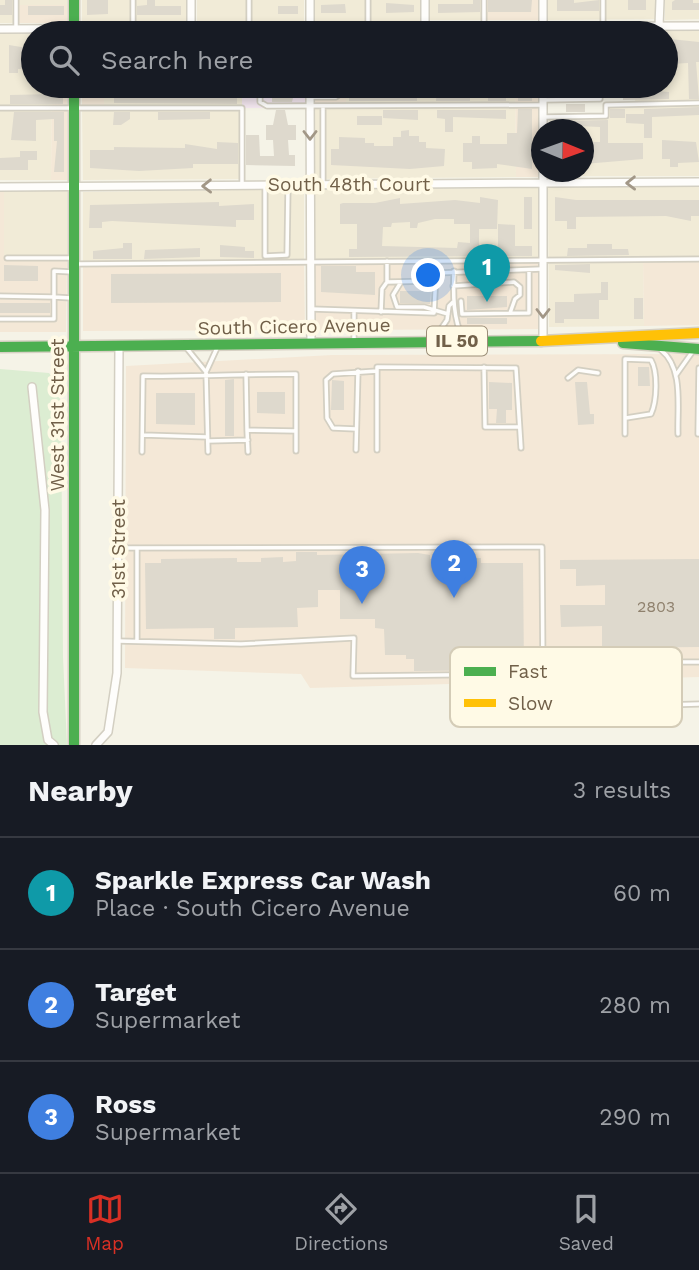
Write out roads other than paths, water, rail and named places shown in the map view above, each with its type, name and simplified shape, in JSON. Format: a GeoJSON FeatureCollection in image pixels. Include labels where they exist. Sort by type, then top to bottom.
{"type":"FeatureCollection","features":[{"type":"Feature","properties":{"kind":"main road"},"geometry":{"type":"LineString","coordinates":[[74,0],[74,21]]}},
{"type":"Feature","properties":{"kind":"main road","name":"West 31st Street"},"geometry":{"type":"LineString","coordinates":[[74,98],[74,745]]}},
{"type":"Feature","properties":{"kind":"main road","name":"South Cicero Avenue"},"geometry":{"type":"LineString","coordinates":[[0,347],[589,340],[699,333]]}},
{"type":"Feature","properties":{"kind":"main road","name":"South Cicero Avenue"},"geometry":{"type":"LineString","coordinates":[[589,340],[697,349]]}},
{"type":"Feature","properties":{"kind":"street"},"geometry":{"type":"LineString","coordinates":[[191,0],[191,21]]}},
{"type":"Feature","properties":{"kind":"street"},"geometry":{"type":"LineString","coordinates":[[310,0],[310,21]]}},
{"type":"Feature","properties":{"kind":"street"},"geometry":{"type":"LineString","coordinates":[[425,0],[425,21]]}},
{"type":"Feature","properties":{"kind":"street"},"geometry":{"type":"LineString","coordinates":[[543,0],[543,21]]}},
{"type":"Feature","properties":{"kind":"street"},"geometry":{"type":"LineString","coordinates":[[659,21],[660,0]]}},
{"type":"Feature","properties":{"kind":"street"},"geometry":{"type":"LineString","coordinates":[[678,26],[699,26]]}},
{"type":"Feature","properties":{"kind":"street"},"geometry":{"type":"LineString","coordinates":[[0,29],[21,29]]}},
{"type":"Feature","properties":{"kind":"street"},"geometry":{"type":"LineString","coordinates":[[310,98],[311,343]]}},
{"type":"Feature","properties":{"kind":"street"},"geometry":{"type":"LineString","coordinates":[[543,98],[543,117]]}},
{"type":"Feature","properties":{"kind":"street","name":"South 48th Court"},"geometry":{"type":"LineString","coordinates":[[0,187],[699,182]]}},
{"type":"Feature","properties":{"kind":"street"},"geometry":{"type":"LineString","coordinates":[[543,183],[543,340]]}},
{"type":"Feature","properties":{"kind":"street","name":"31st Street"},"geometry":{"type":"LineString","coordinates":[[96,745],[108,732],[114,710],[118,641],[119,346]]}},
{"type":"Feature","properties":{"kind":"street"},"geometry":{"type":"LineString","coordinates":[[32,387],[45,510],[43,712],[48,740],[54,745]]}},
{"type":"Feature","properties":{"kind":"lane"},"geometry":{"type":"LineString","coordinates":[[16,0],[16,29]]}},
{"type":"Feature","properties":{"kind":"lane"},"geometry":{"type":"LineString","coordinates":[[133,0],[133,21]]}},
{"type":"Feature","properties":{"kind":"lane"},"geometry":{"type":"LineString","coordinates":[[249,0],[249,21]]}},
{"type":"Feature","properties":{"kind":"lane"},"geometry":{"type":"LineString","coordinates":[[368,0],[368,21]]}},
{"type":"Feature","properties":{"kind":"lane"},"geometry":{"type":"LineString","coordinates":[[484,0],[484,21]]}},
{"type":"Feature","properties":{"kind":"lane"},"geometry":{"type":"LineString","coordinates":[[603,0],[603,21]]}},
{"type":"Feature","properties":{"kind":"lane"},"geometry":{"type":"LineString","coordinates":[[262,98],[263,106],[543,103],[600,98]]}},
{"type":"Feature","properties":{"kind":"lane"},"geometry":{"type":"LineString","coordinates":[[543,117],[606,116],[606,105],[699,103]]}},
{"type":"Feature","properties":{"kind":"lane"},"geometry":{"type":"LineString","coordinates":[[323,106],[323,184]]}},
{"type":"Feature","properties":{"kind":"lane"},"geometry":{"type":"LineString","coordinates":[[0,108],[242,108],[242,185]]}},
{"type":"Feature","properties":{"kind":"lane"},"geometry":{"type":"LineString","coordinates":[[265,185],[265,256],[287,256],[288,185]]}},
{"type":"Feature","properties":{"kind":"lane"},"geometry":{"type":"LineString","coordinates":[[279,256],[279,262]]}},
{"type":"Feature","properties":{"kind":"lane"},"geometry":{"type":"LineString","coordinates":[[7,258],[75,265],[699,259]]}},
{"type":"Feature","properties":{"kind":"lane"},"geometry":{"type":"LineString","coordinates":[[381,312],[382,289],[387,282],[387,261]]}},
{"type":"Feature","properties":{"kind":"lane"},"geometry":{"type":"LineString","coordinates":[[0,319],[54,318],[54,271],[75,265]]}},
{"type":"Feature","properties":{"kind":"lane"},"geometry":{"type":"LineString","coordinates":[[434,313],[436,272],[543,269]]}},
{"type":"Feature","properties":{"kind":"lane"},"geometry":{"type":"LineString","coordinates":[[461,301],[463,314],[529,313],[529,270]]}},
{"type":"Feature","properties":{"kind":"lane"},"geometry":{"type":"LineString","coordinates":[[454,271],[453,302],[457,327],[464,341]]}},
{"type":"Feature","properties":{"kind":"lane"},"geometry":{"type":"LineString","coordinates":[[387,282],[434,281]]}},
{"type":"Feature","properties":{"kind":"lane"},"geometry":{"type":"LineString","coordinates":[[401,282],[393,295],[397,307],[424,307],[434,313]]}},
{"type":"Feature","properties":{"kind":"lane"},"geometry":{"type":"LineString","coordinates":[[453,286],[514,282],[520,287],[520,295],[510,313]]}},
{"type":"Feature","properties":{"kind":"lane"},"geometry":{"type":"LineString","coordinates":[[0,296],[75,298]]}},
{"type":"Feature","properties":{"kind":"lane"},"geometry":{"type":"LineString","coordinates":[[432,342],[453,302]]}},
{"type":"Feature","properties":{"kind":"lane"},"geometry":{"type":"LineString","coordinates":[[310,309],[448,314]]}},
{"type":"Feature","properties":{"kind":"lane"},"geometry":{"type":"LineString","coordinates":[[354,312],[354,343]]}},
{"type":"Feature","properties":{"kind":"lane"},"geometry":{"type":"LineString","coordinates":[[185,345],[206,375]]}},
{"type":"Feature","properties":{"kind":"lane"},"geometry":{"type":"LineString","coordinates":[[208,452],[206,375],[219,345]]}},
{"type":"Feature","properties":{"kind":"lane"},"geometry":{"type":"LineString","coordinates":[[657,347],[667,355],[676,375],[677,434]]}},
{"type":"Feature","properties":{"kind":"lane"},"geometry":{"type":"LineString","coordinates":[[676,375],[697,349]]}},
{"type":"Feature","properties":{"kind":"lane"},"geometry":{"type":"LineString","coordinates":[[625,434],[625,359],[650,359],[654,367],[655,406],[651,414],[626,418]]}},
{"type":"Feature","properties":{"kind":"lane"},"geometry":{"type":"LineString","coordinates":[[377,450],[377,367],[516,369],[521,448]]}},
{"type":"Feature","properties":{"kind":"lane"},"geometry":{"type":"LineString","coordinates":[[484,368],[485,427],[519,427]]}},
{"type":"Feature","properties":{"kind":"lane"},"geometry":{"type":"LineString","coordinates":[[698,434],[699,368]]}},
{"type":"Feature","properties":{"kind":"lane"},"geometry":{"type":"LineString","coordinates":[[568,378],[578,370],[598,373]]}},
{"type":"Feature","properties":{"kind":"lane"},"geometry":{"type":"LineString","coordinates":[[356,450],[358,371]]}},
{"type":"Feature","properties":{"kind":"lane"},"geometry":{"type":"LineString","coordinates":[[356,429],[332,428],[327,418],[327,380],[333,374],[377,371]]}},
{"type":"Feature","properties":{"kind":"lane"},"geometry":{"type":"LineString","coordinates":[[246,374],[248,452]]}},
{"type":"Feature","properties":{"kind":"lane"},"geometry":{"type":"LineString","coordinates":[[142,452],[143,376],[246,374],[296,374],[296,451]]}},
{"type":"Feature","properties":{"kind":"lane"},"geometry":{"type":"LineString","coordinates":[[247,430],[296,431]]}},
{"type":"Feature","properties":{"kind":"lane"},"geometry":{"type":"LineString","coordinates":[[142,435],[248,440]]}},
{"type":"Feature","properties":{"kind":"lane"},"geometry":{"type":"LineString","coordinates":[[118,548],[542,547],[542,647]]}},
{"type":"Feature","properties":{"kind":"lane"},"geometry":{"type":"LineString","coordinates":[[137,548],[137,640]]}},
{"type":"Feature","properties":{"kind":"lane"},"geometry":{"type":"LineString","coordinates":[[118,641],[206,645],[354,638],[353,676],[450,675]]}},
{"type":"Feature","properties":{"kind":"place","name":"Sparkle Express Car Wash"},"geometry":{"type":"Point","coordinates":[487,302]}},
{"type":"Feature","properties":{"kind":"place","name":"Target"},"geometry":{"type":"Point","coordinates":[454,598]}},
{"type":"Feature","properties":{"kind":"place","name":"Ross"},"geometry":{"type":"Point","coordinates":[362,604]}}]}
